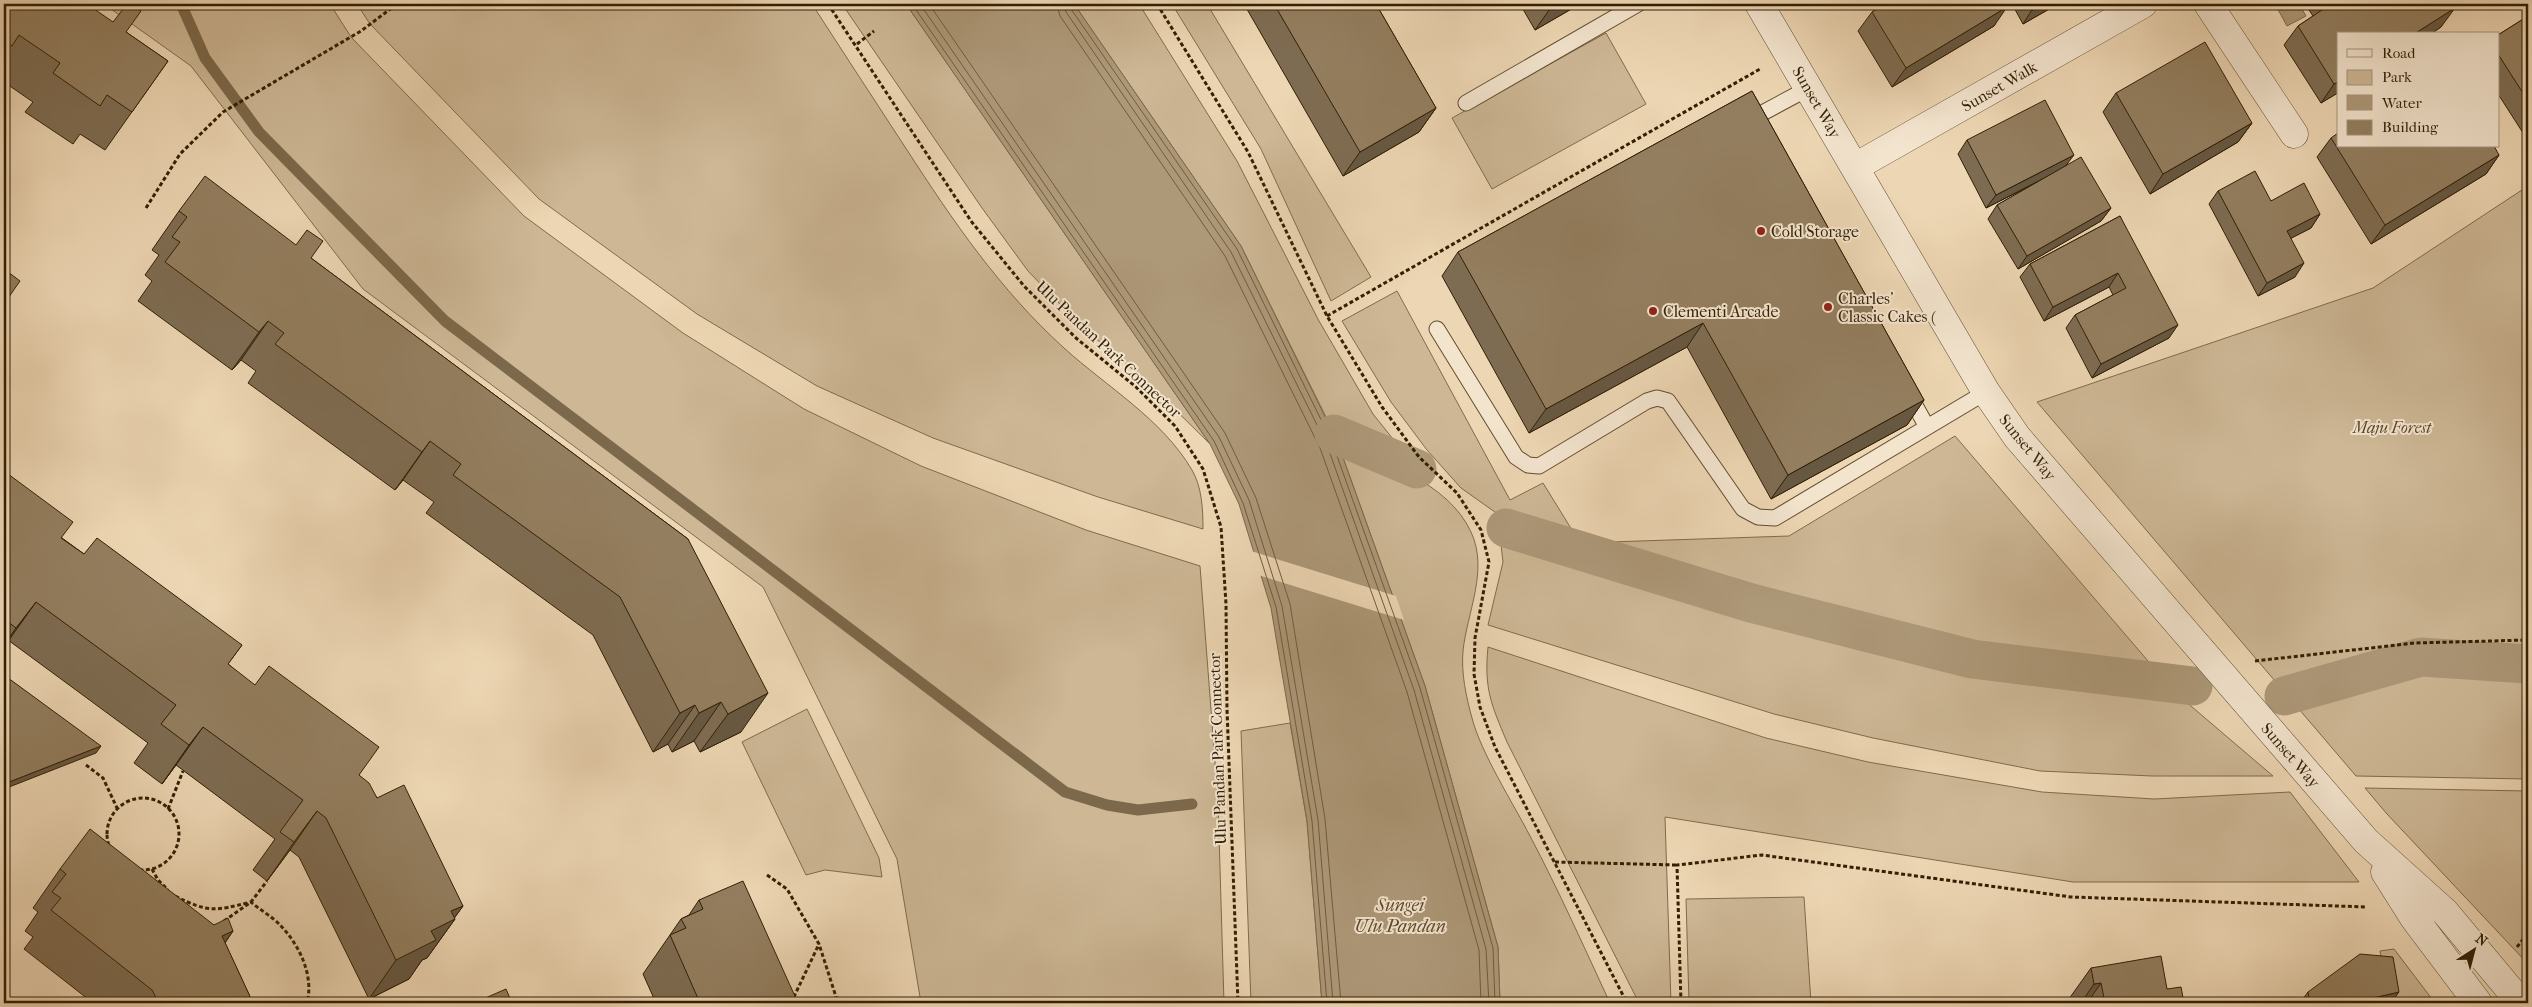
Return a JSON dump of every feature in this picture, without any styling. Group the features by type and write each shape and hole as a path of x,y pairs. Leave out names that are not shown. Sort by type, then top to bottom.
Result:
{"street":[{"name":"Sunset Way","path":"1759,4 1986,392 2018,437 2366,841 2445,912 2521,1003"},
{"name":"Sunset Walk","path":"1855,167 2143,4"},
{"path":"2208,4 2294,134"},
{"name":"Sunset Way","path":"2366,841 2405,904 2478,1003"}],"lane":[{"path":"1466,103 1638,4"},
{"path":"1763,135 1753,118 1809,88"},
{"path":"1438,329 1516,457 1528,465 1539,466 1648,401 1657,398 1668,401 1743,509 1758,517 1775,518 1986,392"},
{"path":"1898,376 1928,427"}],"path":[{"path":"146,208 180,154 224,112 360,30 397,4"},
{"name":"Ulu Pandan Park Connector","path":"828,4 857,44 971,221 1000,257 1024,286 1076,338 1136,387 1175,426 1203,469 1221,526 1226,604 1227,709 1238,1003"},
{"path":"1157,4 1248,152 1327,316 1382,407 1419,457 1457,494 1481,530 1489,562 1475,638 1474,674 1480,707 1495,747 1627,1003"},
{"path":"857,44 874,31"},
{"path":"1327,316 1763,67"},
{"path":"2254,661 2415,643 2528,640"},
{"path":"86,765 103,778 117,808"},
{"path":"168,809 183,771"},
{"path":"134,799 152,799 168,809 178,825 178,844 168,860 152,869 133,869 117,859 108,843 108,824 117,808 134,799"},
{"path":"1555,862 1678,865 1762,855 2071,897 2359,908 2405,904"},
{"path":"1678,865 1681,1003"},
{"path":"152,869 158,880 174,895 201,908 223,909 250,902"},
{"path":"767,876 787,889 819,944 838,1003"},
{"path":"220,923 250,902 267,881"},
{"path":"250,902 281,925 299,949 308,974 307,1003"},
{"path":"791,1003 819,944"}],"green space":[{"path":"104,4 330,4 351,37 524,216 683,333 804,409 921,466 1086,530 1200,566 1218,801 1224,1003 921,1003 897,859 763,587 363,289 191,66"},
{"path":"357,4 812,4 924,177 998,279 1064,348 1150,419 1180,452 1192,470 1198,484 1202,506 1203,529 1098,497 933,438 817,386 697,314 539,199 370,24"},
{"path":"842,4 906,4 1210,444 1143,378 1082,327 1028,271 982,208"},
{"path":"1074,4 1139,4 1237,161 1319,321 1373,414 1409,459 1330,425 1241,246"},
{"path":"1172,4 1207,4 1371,277 1331,301 1261,149"},
{"path":"1606,33 1646,104 1492,189 1452,118"},
{"name":"Maju Forest","path":"2528,186 2528,779 2356,776 2037,402 2373,288"},
{"path":"1397,291 1510,500 1543,483 1580,543 1789,536 1955,436 2160,675 1971,652 1754,598 1509,522 1461,488 1427,450 1391,402 1342,321"},
{"path":"1337,441 1394,466 1431,487 1461,515 1471,532 1476,546 1478,561 1475,591 1465,636 1463,667 1464,684 1476,732 1482,747 1551,877 1610,1003 1500,1003 1498,947 1425,686"},
{"path":"1500,536 1748,611 1973,667 2171,689 2273,776 2152,776 2040,771 1873,738 1774,714 1488,625 1503,562"},
{"path":"1488,647 1766,738 1868,762 2042,792 2154,799 2290,792 2359,882 2073,882 1665,817 1671,1003 1639,1003 1507,742 1490,696 1487,674"},
{"path":"807,709 879,858 882,877 825,870 806,875 742,742"},
{"path":"1290,723 1307,821 1322,1003 1251,1003 1241,731"},
{"path":"2365,788 2528,791 2528,964 2387,814"},
{"path":"1804,897 1811,1003 1689,1003 1686,899"},
{"path":"2394,949 2435,1003 2389,1003 2380,951"}],"water":[{"name":"Sungei Ulu Pandan","path":"906,4 1074,4 1241,246 1337,441 1425,686 1498,947 1500,1003 1322,1003 1307,821 1271,608 1239,504 1210,444"},
{"path":"2275,4 2299,4 2306,16 2287,26"}],"pier":[{"path":"1251,551 1396,596 1404,620 1258,575"}],"building":[{"path":"4,4 87,4 113,22 127,4 131,4 141,11 126,32 168,61 132,112 107,95 100,106 53,73 60,63 19,35 12,46 4,41"},
{"path":"1274,4 1376,4 1436,108 1360,152"},
{"path":"1885,4 2005,4 2007,7 1906,68 1872,12"},
{"path":"2029,4 2044,4 2032,10"},
{"path":"2331,4 2452,4 2455,8 2417,32 2337,32 2337,82 2334,84 2298,26"},
{"path":"2528,16 2528,101 2500,57 2500,34"},
{"path":"2205,42 2252,123 2163,174 2116,93"},
{"name":"Clementi Arcade","path":"1752,91 1924,400 1788,475 1703,323 1546,409 1458,252"},
{"path":"2045,100 2074,155 1996,195 1967,140"},
{"path":"2337,134 2337,148 2331,138"},
{"path":"2337,148 2495,148 2499,155 2385,225"},
{"path":"2081,157 2111,208 2027,256 1997,205"},
{"path":"2255,171 2271,201 2304,183 2320,214 2287,231 2304,263 2267,283 2218,191"},
{"path":"205,176 296,245 307,230 323,241 311,258 688,539 768,693 728,714 721,702 699,713 695,705 680,713 620,597 453,475 461,464 430,441 422,452 275,344 284,333 268,321 259,332 165,262 180,242 172,237 187,217 179,211"},
{"path":"2120,216 2178,325 2101,364 2075,315 2126,288 2118,273 2053,307 2030,264"},
{"path":"4,269 20,281 4,304"},
{"path":"4,471 73,522 61,538 84,554 97,538 242,645 228,664 255,685 269,666 379,747 359,775 369,783 377,798 404,785 463,906 451,911 455,919 431,931 436,940 396,960 326,818 317,811 294,842 280,832 303,800 203,727 189,745 161,724 176,705 36,602 16,628 4,619 4,592 10,583 4,578"},
{"path":"4,675 101,746 4,784"},
{"path":"90,829 214,925 228,918 233,931 222,936 253,1003 159,1003 152,990 51,910 61,898 52,892 66,874 60,869"},
{"path":"743,881 798,1003 700,1003 670,935 686,928 681,919 703,909 699,900"},
{"path":"2360,954 2393,957 2399,992 2369,999 2371,1003 2310,1003 2308,992"},
{"path":"2161,956 2167,989 2181,987 2184,1003 2105,1003 2101,983 2094,984 2091,968"},
{"path":"506,989 512,1003 474,1003"},
{"path":"812,999 814,1003 802,1003"}],"waterway":[{"path":"181,4 205,58 259,132 445,321 1065,792 1107,805 1138,810 1192,804"},
{"path":"1334,434 1417,469"},
{"path":"1506,528 1751,603 1972,659 2193,686"},
{"path":"2284,696 2421,657 2528,664"}],"place":[{"name":"Cold Storage","path":"1761,231"},
{"name":"Charles' Classic Cakes (","path":"1828,307"},
{"name":"Clementi Arcade","path":"1653,311"}]}
